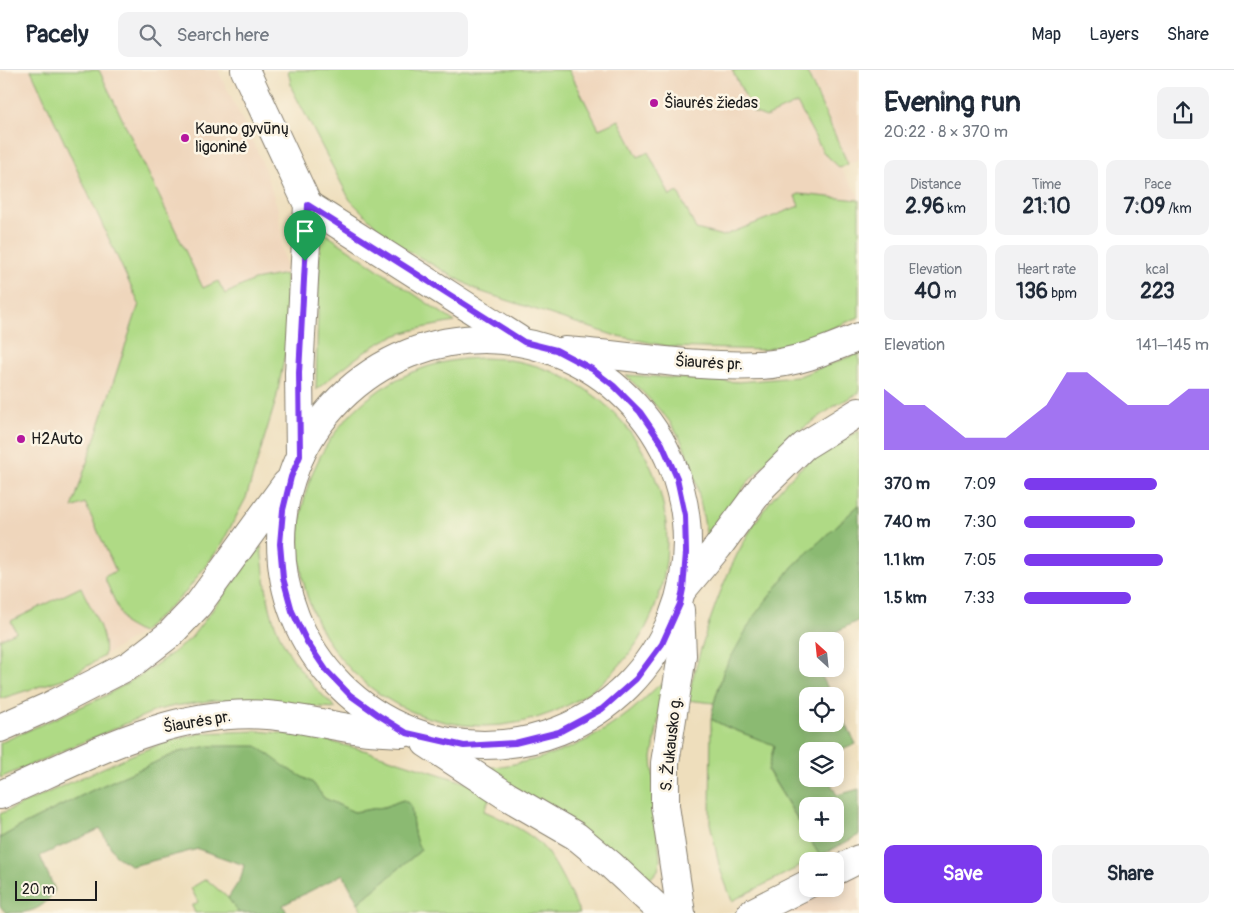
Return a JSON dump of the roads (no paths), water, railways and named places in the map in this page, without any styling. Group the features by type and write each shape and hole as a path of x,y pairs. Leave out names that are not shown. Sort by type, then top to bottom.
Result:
{"main road":[{"path":"245,70 308,205 295,466 283,510 280,544 283,578 292,611 307,642 326,670 350,695 378,715 507,796 576,836 663,913"},
{"path":"308,205 524,342"},
{"name":"Šiaurės pr.","path":"556,350 604,353 705,364 761,365 798,359 827,351 859,337"},
{"path":"0,728 50,706 130,664 170,634 198,605 295,466 319,423 345,394 375,370 410,353 447,342 485,338 524,342 556,350 592,369 614,386 640,412 662,444 677,478 685,515 686,553 681,596 662,644 636,679 602,709 559,732 515,743 464,746 410,734"},
{"path":"681,596 763,486 804,446 859,412"},
{"name":"S. Žukausko g.","path":"681,596 682,655 666,763 665,806 681,913"},
{"name":"Šiaurės pr.","path":"0,795 138,734 187,721 227,715 267,715 362,730 410,734"},
{"path":"844,866 859,858"},
{"path":"751,913 799,889"}],"place":[{"name":"Šiaurės žiedas","path":"654,103"},
{"name":"Kauno gyvūnų ligoninė","path":"185,138"},
{"name":"H2Auto","path":"21,439"}]}
